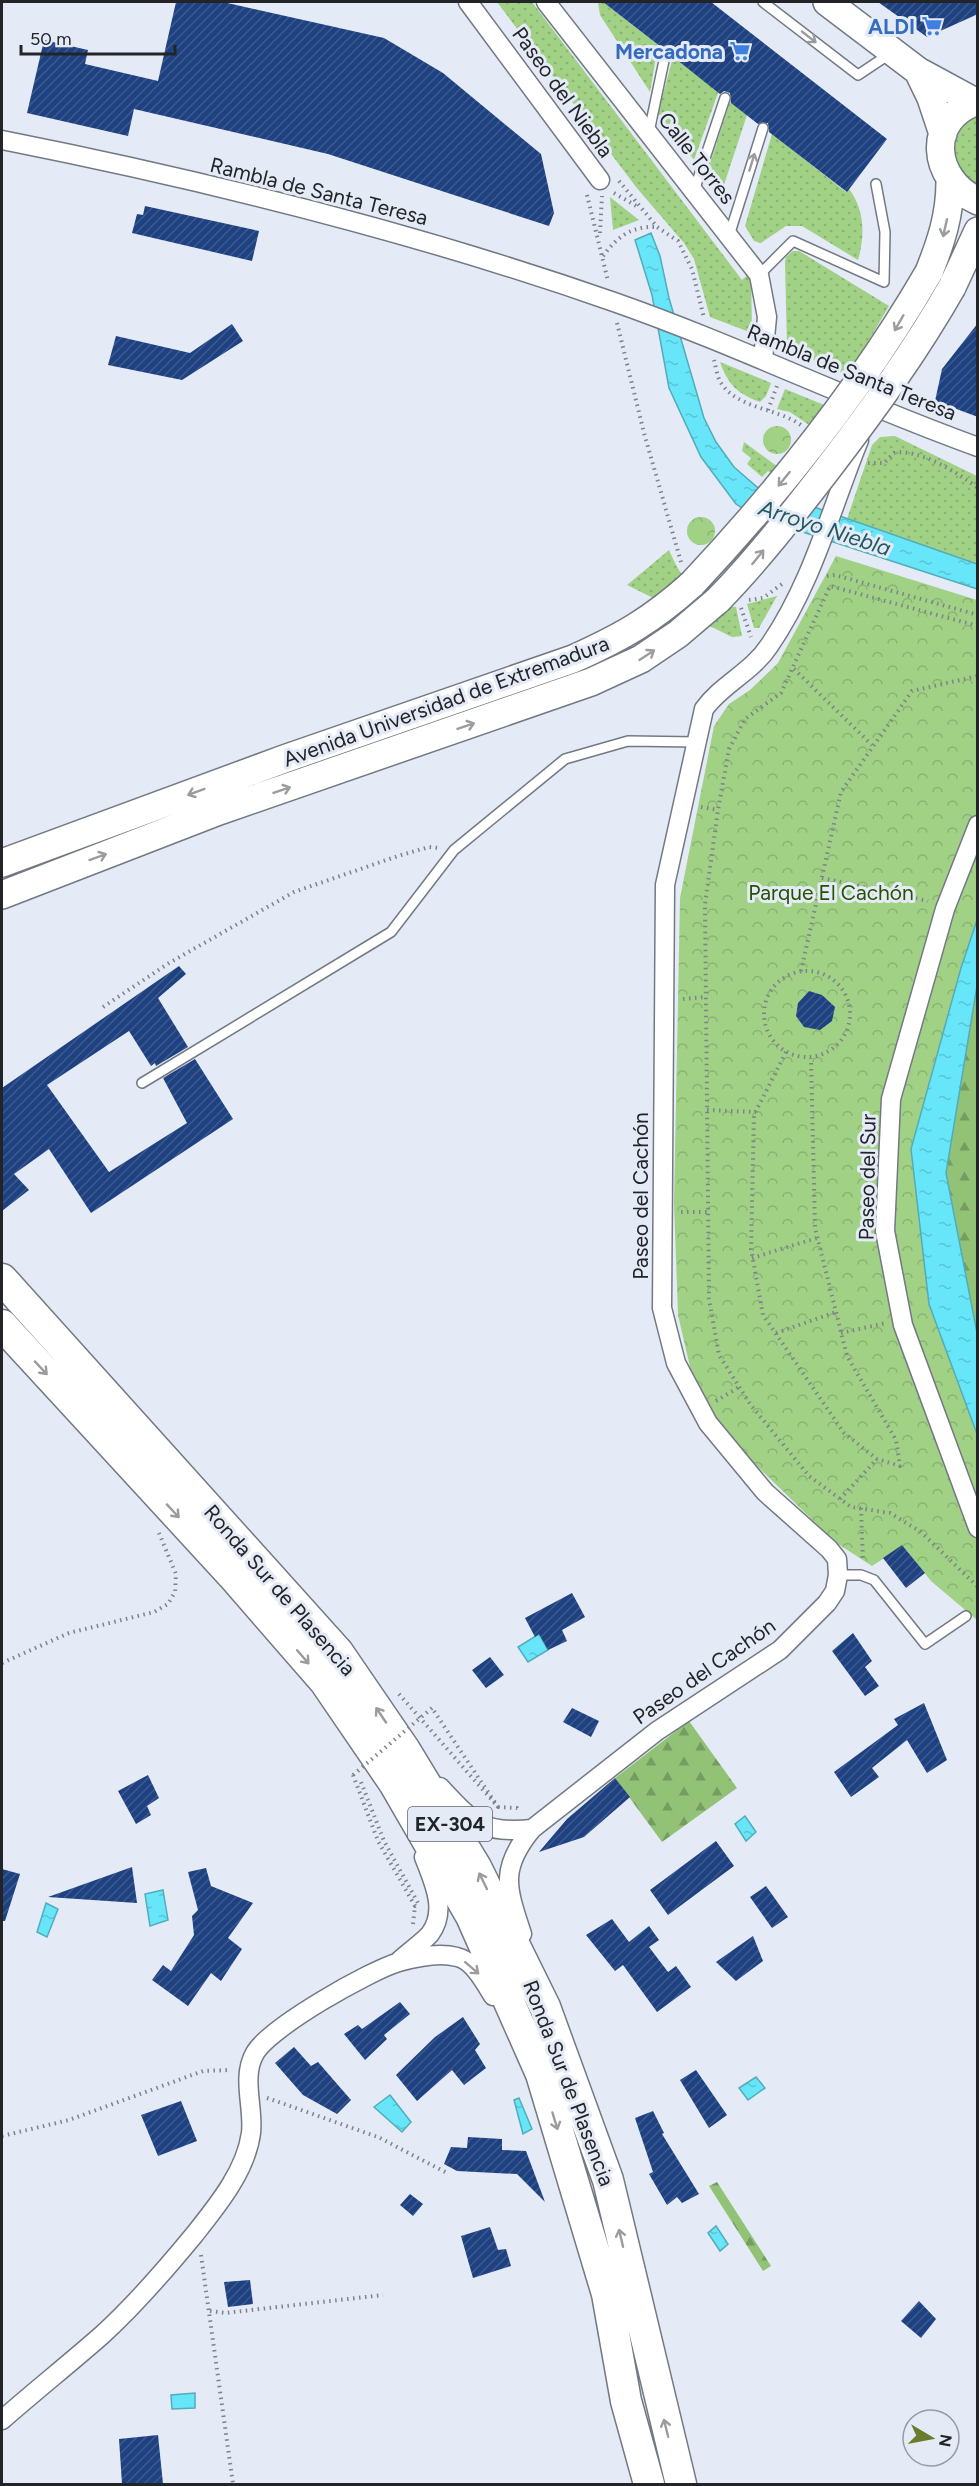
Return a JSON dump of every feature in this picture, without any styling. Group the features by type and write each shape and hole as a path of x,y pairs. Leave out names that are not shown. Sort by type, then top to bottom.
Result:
{"main road":[{"path":"827,2 918,71 976,102"},
{"path":"918,71 931,98 943,134"},
{"path":"976,102 961,109 950,120 943,134 940,151 943,167 950,182 962,193 978,201"},
{"name":"Avenida Universidad de Extremadura","path":"2,863 284,759 573,659 618,639 660,613 688,578 755,514 835,415 893,334 928,272 943,238 950,207 950,182"},
{"name":"Avenida Universidad de Extremadura","path":"2,895 219,811 591,682 641,659 729,601 761,553 880,401 923,339 952,287 978,231"},
{"name":"Ronda Sur de Plasencia","path":"2,1279 338,1652 405,1750 476,1867 545,2007 608,2180 681,2484"},
{"name":"Ronda Sur de Plasencia","path":"2,1325 164,1501 325,1682 394,1783 471,1916 541,2074 607,2294 626,2401 649,2484"}],"street":[{"name":"Paseo del Niebla","path":"468,2 600,182"},
{"name":"Calle Torres","path":"546,2 759,275 767,317 763,359"},
{"name":"Rambla de Santa Teresa","path":"2,140 81,156 393,230 616,303 763,359 872,407 978,447"},
{"name":"Paseo del Cachón","path":"545,2007 511,1900 508,1873 516,1849 532,1829 657,1731 780,1650 827,1603 835,1591 838,1575 837,1559 829,1548 765,1492 708,1423 676,1363 662,1308 665,885 704,710 715,694 751,667 769,647 837,496 872,407"},
{"name":"Paseo del Sur","path":"978,825 946,905 891,1099 885,1232 902,1320 978,1528"},
{"path":"405,1750 465,1815 483,1826 507,1832 532,1829"},
{"path":"394,1783 436,1888 439,1912 430,1933 398,1962"},
{"path":"2,2420 104,2333 194,2235 242,2166 250,2135 249,2069 255,2053 266,2039 345,1988 398,1962 436,1954 460,1957 481,1976 541,2074"}],"lane":[{"path":"763,2 858,75 892,52"},
{"path":"649,132 666,51"},
{"path":"694,190 725,98"},
{"path":"729,236 763,128"},
{"path":"759,275 793,241 884,282 885,232 876,184"},
{"path":"142,1083 391,932 454,850 565,759 628,741 696,742"},
{"path":"838,1575 864,1576 874,1580 925,1644 966,1616"}],"path":[{"path":"600,182 615,194 643,210"},
{"path":"600,182 643,210 657,227 678,241 686,253 721,383 738,398 790,417 803,426"},
{"path":"599,240 603,200 600,182"},
{"path":"600,182 599,240 616,303 644,433 688,578"},
{"path":"603,257 620,236 634,229 657,227"},
{"path":"768,410 784,369"},
{"path":"851,459 875,464 884,463 894,453 911,453 956,472 978,488"},
{"path":"751,637 729,601 763,598 804,570 820,577 836,575 978,615"},
{"path":"978,626 830,586 794,669 781,693 745,719 729,749 705,904 709,1299 718,1355 739,1387 809,1476 851,1507 891,1513 921,1532 978,1587"},
{"path":"794,669 872,745"},
{"path":"801,971 841,792 912,691 978,676"},
{"path":"103,1007 169,963 294,892 429,847 454,850"},
{"path":"822,878 946,905"},
{"path":"801,971 818,973 834,981 844,993 849,1010 848,1027 843,1037 833,1049 811,1058 786,1052 771,1039 765,1027 763,1014 766,1001 773,988 785,977 801,971"},
{"path":"786,1052 756,1112 752,1258 764,1315 844,1433 877,1459 900,1466 896,1440 847,1356 817,1238 812,1192 811,1058"},
{"path":"707,1110 756,1112"},
{"path":"662,1213 707,1212"},
{"path":"752,1258 817,1238"},
{"path":"776,1334 836,1312"},
{"path":"841,1333 902,1320"},
{"path":"701,1410 739,1387"},
{"path":"840,1499 877,1459"},
{"path":"2,1663 69,1633 154,1612 168,1604 175,1592 176,1574 154,1522 154,1512 164,1501"},
{"path":"861,1508 864,1576"},
{"path":"361,1782 384,1841 418,1903 415,1906 378,1841 353,1775 432,1708 498,1807 392,1685"},
{"path":"360,1762 366,1771"},
{"path":"2,2136 69,2120 203,2071 249,2069"},
{"path":"249,2091 378,2137 447,2173"},
{"path":"194,2235 203,2260 233,2484"},
{"path":"210,2311 225,2313 383,2295"}],"green space":[{"path":"497,2 532,2 742,280 751,272 752,333 710,317 694,259 684,243 636,187"},
{"path":"598,2 603,2 658,45 650,92 600,15"},
{"path":"673,57 699,77 728,80 718,93 694,160 658,113"},
{"path":"730,102 747,115 720,197 706,176"},
{"path":"977,111 977,192 957,176 952,136"},
{"path":"772,134 846,192 849,189 861,214 862,242 858,260 802,226 786,226 761,243 754,241 745,226"},
{"path":"610,197 639,220 613,230"},
{"path":"793,251 799,251 889,306 848,376 787,348 785,261"},
{"path":"720,362 771,383 766,396 760,402 740,392 730,383"},
{"path":"785,389 834,409 809,425 790,412 777,409"},
{"path":"777,426 787,430 791,440 787,450 777,454 767,450 763,440 767,430"},
{"path":"895,436 977,476 977,564 847,519 872,445 880,437"},
{"path":"744,442 785,472 777,476 768,471 762,477 747,464 751,458 742,451"},
{"path":"701,517 711,521 715,531 711,541 701,545 691,541 687,531 691,521"},
{"path":"669,550 680,572 702,596 723,605 736,607 742,636 732,637 627,585"},
{"name":"Parque El Cachón","path":"836,556 977,600 977,920 961,968 911,1149 977,1430 977,1620 931,1581 903,1546 872,1566 835,1542 752,1461 712,1412 690,1367 678,1315 674,1203 680,898 714,726 729,704 750,690 778,663"},
{"path":"777,596 759,628 754,628 747,604"},
{"path":"977,986 977,1333 946,1173"},
{"path":"689,1721 737,1788 662,1842 615,1778"},
{"path":"717,2182 771,2266 763,2271 709,2186"}],"water":[{"name":"Arroyo Niebla","path":"651,233 660,256 669,298 704,418 716,442 734,467 757,487 977,564 977,589 754,516 736,504 701,457 669,388 652,295 635,240"},
{"path":"977,920 977,986 946,1173 977,1333 977,1434 929,1304 911,1149 961,968"},
{"path":"539,1634 548,1650 528,1662 518,1647"},
{"path":"745,1816 756,1832 746,1841 735,1824"},
{"path":"163,1890 168,1920 150,1926 145,1894"},
{"path":"46,1903 58,1909 47,1937 37,1932"},
{"path":"756,2077 765,2088 748,2100 739,2088"},
{"path":"390,2095 411,2122 402,2132 374,2107"},
{"path":"519,2098 532,2129 523,2134 514,2100"},
{"path":"716,2226 728,2244 720,2251 708,2233"},
{"path":"195,2393 195,2408 172,2409 171,2395"}],"building":[{"path":"176,2 223,2 384,38 443,73 541,154 554,213 549,226 328,154 134,109 128,136 27,113 44,40 88,50 85,64 158,81"},
{"path":"603,2 711,2 887,139 847,192 769,132 768,123 758,124 731,103 730,93 724,91 720,94 672,56 670,46 661,47"},
{"name":"ALDI","path":"878,2 978,2 978,14 927,37"},
{"path":"145,206 259,231 252,261 132,233 137,214 143,215"},
{"path":"978,323 978,417 935,401 942,369"},
{"path":"232,324 243,341 182,380 108,365 116,336 190,353"},
{"path":"179,966 186,974 158,998 188,1047 156,1066 155,1063 151,1066 129,1031 47,1085 109,1172 187,1123 163,1078 195,1059 233,1119 91,1213 49,1149 14,1174 29,1190 2,1211 2,1088"},
{"path":"809,991 822,995 835,1007 832,1021 820,1030 804,1027 796,1016 798,1003"},
{"path":"902,1545 925,1573 906,1588 883,1558"},
{"path":"572,1593 585,1617 562,1630 567,1641 548,1650 539,1634 535,1637 525,1618"},
{"path":"853,1633 872,1661 865,1667 879,1686 865,1696 832,1651"},
{"path":"490,1657 504,1675 486,1688 472,1670"},
{"path":"924,1703 947,1760 927,1773 907,1740 872,1768 879,1777 851,1797 834,1772 898,1725 894,1719"},
{"path":"572,1708 599,1721 591,1737 563,1722"},
{"path":"148,1775 159,1798 147,1806 151,1815 136,1824 118,1791"},
{"path":"615,1778 630,1797 584,1837 539,1852 567,1819"},
{"path":"716,1841 734,1866 668,1915 650,1890"},
{"path":"132,1867 137,1903 48,1897"},
{"path":"206,1868 211,1886 253,1903 228,1938 242,1949 221,1981 211,1973 188,2006 152,1980 163,1965 171,1971 194,1935 192,1916 198,1910 188,1872"},
{"path":"2,1869 20,1874 5,1921 2,1921"},
{"path":"766,1886 788,1917 772,1928 750,1897"},
{"path":"612,1919 629,1942 649,1926 659,1940 649,1947 668,1972 676,1966 691,1987 657,2012 623,1965 615,1971 586,1935"},
{"path":"753,1936 763,1961 736,1981 716,1962"},
{"path":"400,2002 410,2014 384,2035 387,2039 365,2060 344,2034 358,2025 362,2029"},
{"path":"463,2017 480,2044 475,2050 486,2068 464,2085 452,2070 417,2101 396,2075 435,2037"},
{"path":"294,2047 311,2066 318,2062 351,2100 337,2114 303,2095 275,2063"},
{"path":"696,2070 727,2115 709,2128 680,2080"},
{"path":"181,2101 197,2141 158,2156 141,2115"},
{"path":"653,2111 664,2133 662,2134 699,2194 682,2203 677,2197 667,2205 649,2174 653,2172 635,2118"},
{"path":"468,2137 502,2139 502,2150 526,2151 545,2202 517,2174 457,2171 444,2164 451,2147 467,2148"},
{"path":"410,2194 423,2204 413,2216 400,2205"},
{"path":"490,2227 498,2250 506,2249 511,2266 473,2278 461,2236"},
{"path":"250,2280 253,2304 228,2307 224,2282"},
{"path":"919,2301 936,2319 921,2338 901,2321"},
{"path":"158,2435 163,2484 122,2484 119,2439"}],"place":[{"name":"ALDI","path":"932,26"},
{"name":"Mercadona","path":"740,51"}]}
